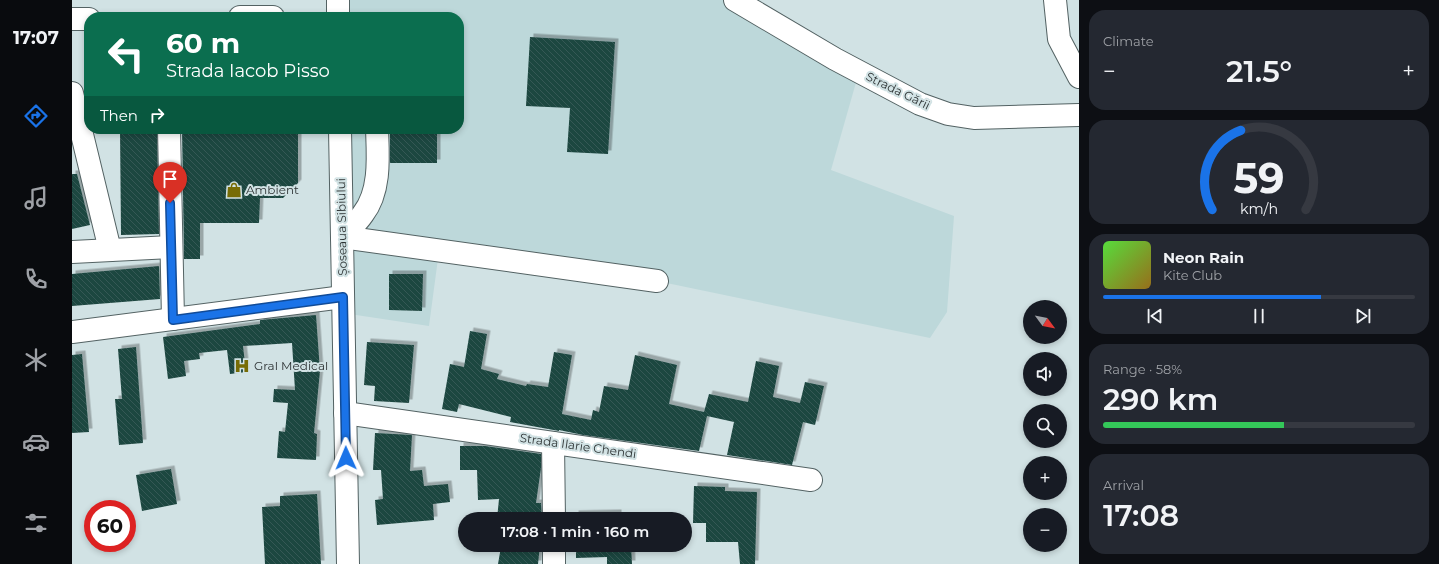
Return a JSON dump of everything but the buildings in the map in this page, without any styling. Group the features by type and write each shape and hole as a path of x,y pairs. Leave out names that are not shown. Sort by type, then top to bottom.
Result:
{"street":[{"path":"338,0 338,12"},
{"name":"Strada Gării","path":"735,0 853,69 920,104 948,114 974,118 1079,115"},
{"path":"1055,0 1059,39 1079,77"},
{"path":"72,19 84,19"},
{"path":"72,93 110,250"},
{"path":"169,134 173,320"},
{"name":"Șoseaua Sibiului","path":"340,134 348,564"},
{"path":"342,237 364,214 373,195 378,172 378,134"},
{"path":"342,237 657,281"},
{"path":"72,252 171,247"},
{"path":"72,332 343,297"},
{"name":"Strada Ilarie Chendi","path":"345,413 811,480"},
{"path":"553,443 554,512"},
{"path":"554,552 554,564"}],"shaded area":[{"path":"338,0 735,0 859,72 831,170 954,216 947,312 930,338 657,281 439,251 429,326 343,313 340,134 464,134 464,12 338,12"}],"place":[{"name":"Ambient","path":"234,190"},
{"name":"Gral Medical","path":"242,366"}],"route":[{"path":"170,203 173,320 343,297 346,458"}]}
